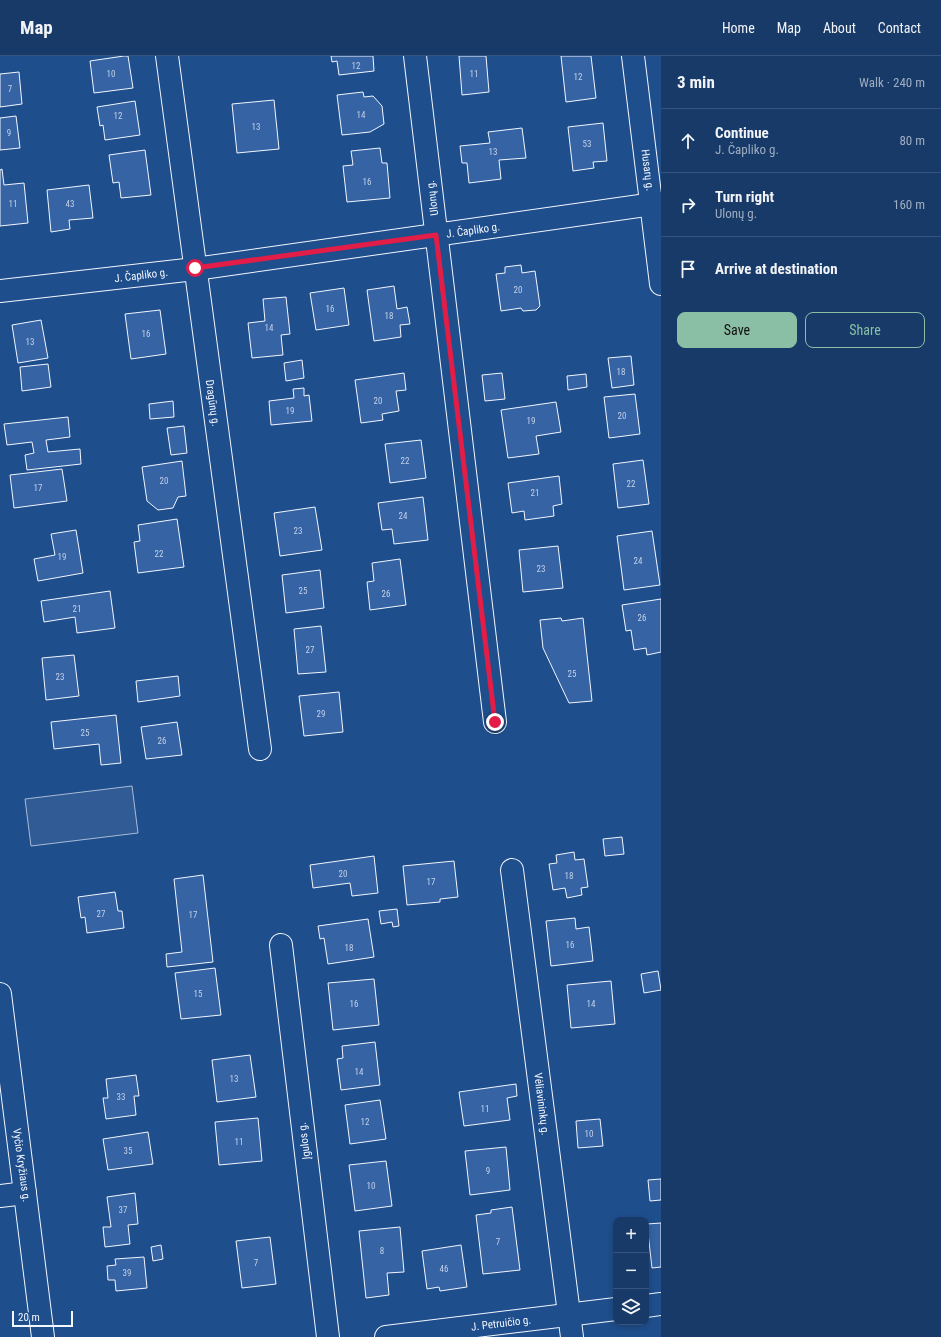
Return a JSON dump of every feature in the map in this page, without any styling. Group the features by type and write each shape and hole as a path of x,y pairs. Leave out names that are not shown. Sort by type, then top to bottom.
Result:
{"street":[{"name":"Dragūnų g.","path":"167,56 260,749"},
{"name":"Ulonų g.","path":"415,56 495,722"},
{"name":"Husarų g.","path":"633,56 656,203 661,284"},
{"name":"J. Čapliko g.","path":"0,291 195,268 656,203"},
{"name":"Vėliavininkų g.","path":"512,870 572,1337"},
{"name":"Įgulos g.","path":"281,945 328,1337"},
{"name":"Vyčio Kryžiaus g.","path":"0,994 43,1337"},
{"path":"0,1196 25,1193"},
{"path":"649,1306 661,1304"},
{"name":"J. Petruičio g.","path":"386,1337 613,1309"}],"shaded area":[{"path":"132,786 138,833 31,846 25,799"}],"building":[{"path":"128,56 133,88 94,93 90,61"},
{"path":"331,56 373,56 374,71 339,75 337,61 332,62"},
{"path":"459,56 486,56 489,92 462,95"},
{"path":"561,56 591,56 596,98 566,102"},
{"path":"19,72 22,104 0,107 0,74"},
{"path":"363,92 364,97 373,96 382,106 384,124 370,132 342,135 337,95"},
{"path":"274,100 279,149 237,153 232,104"},
{"path":"135,101 140,135 105,140 103,125 100,126 97,107"},
{"path":"16,116 20,148 0,150 0,118"},
{"path":"603,123 607,161 593,162 594,168 573,171 568,127"},
{"path":"522,128 526,158 499,160 501,179 469,183 467,163 462,163 460,146 490,143 488,132"},
{"path":"380,148 382,163 387,163 390,198 347,202 343,166 353,165 351,151"},
{"path":"145,150 151,195 121,198 119,182 113,183 109,155"},
{"path":"2,169 4,185 24,183 28,223 0,226 0,170"},
{"path":"89,185 93,218 69,220 70,229 51,232 47,190"},
{"path":"521,265 522,273 535,271 540,306 536,310 523,311 521,308 501,311 496,274 505,273 505,267"},
{"path":"394,286 397,309 407,307 410,324 400,325 401,337 374,341 367,290"},
{"path":"344,288 349,325 316,330 310,293"},
{"path":"286,297 290,334 281,335 283,355 252,358 248,323 265,321 263,299"},
{"path":"160,310 166,354 131,359 125,314"},
{"path":"41,320 48,358 18,363 12,325"},
{"path":"631,356 634,385 612,388 608,358"},
{"path":"302,360 304,378 286,381 284,363"},
{"path":"48,364 51,387 22,391 20,367"},
{"path":"404,373 406,390 396,391 399,411 382,414 383,420 361,423 355,380"},
{"path":"502,373 505,399 485,401 482,375"},
{"path":"586,374 587,387 568,390 567,376"},
{"path":"304,388 304,396 309,395 312,421 271,425 269,401 294,398 293,389"},
{"path":"635,394 640,434 609,438 604,397"},
{"path":"173,401 174,417 150,419 149,404"},
{"path":"556,402 561,432 536,436 539,454 508,458 501,410"},
{"path":"68,417 70,437 46,440 48,452 80,449 81,464 27,470 25,455 34,453 32,442 7,445 4,424"},
{"path":"184,426 187,453 171,455 167,428"},
{"path":"421,440 426,478 390,483 385,444"},
{"path":"643,460 649,504 618,508 613,464"},
{"path":"182,461 186,496 178,497 173,508 158,510 147,501 142,467"},
{"path":"62,469 67,501 14,508 10,475"},
{"path":"559,476 562,504 553,506 554,516 525,520 524,511 512,513 508,483"},
{"path":"423,497 428,540 394,544 392,529 382,530 378,503"},
{"path":"315,507 322,550 280,556 274,513"},
{"path":"177,519 184,567 138,573 134,542 140,541 138,525"},
{"path":"76,530 83,573 38,581 34,559 55,555 51,534"},
{"path":"652,531 660,585 624,590 617,536"},
{"path":"558,546 563,588 523,592 519,550"},
{"path":"400,559 406,605 370,610 367,582 374,581 372,563"},
{"path":"320,570 324,608 286,613 282,575"},
{"path":"110,591 115,628 77,633 75,617 44,622 41,601"},
{"path":"661,599 661,652 647,655 646,648 634,650 631,630 626,631 622,605"},
{"path":"561,618 562,621 583,618 592,701 569,703 543,648 540,620"},
{"path":"321,626 326,672 298,674 294,629"},
{"path":"74,655 79,696 46,700 42,658"},
{"path":"178,676 180,696 138,702 136,681"},
{"path":"339,692 343,732 304,736 299,696"},
{"path":"116,715 121,763 101,765 99,744 54,749 51,722"},
{"path":"177,722 182,755 146,759 141,727"},
{"path":"622,837 624,854 605,856 603,839"},
{"path":"574,852 575,860 584,859 588,887 581,888 582,895 567,898 565,888 553,890 549,864 557,863 556,855"},
{"path":"374,856 378,893 352,896 350,883 313,888 310,865"},
{"path":"454,861 458,897 440,899 440,902 407,905 403,866"},
{"path":"203,875 213,962 167,967 166,954 182,952 174,879"},
{"path":"115,892 118,911 122,911 124,928 87,933 85,917 81,918 78,897"},
{"path":"397,909 399,926 393,927 392,922 381,924 379,911"},
{"path":"575,918 576,929 589,927 593,961 551,966 546,921"},
{"path":"368,919 374,957 328,964 324,938 320,939 318,926"},
{"path":"215,968 221,1015 181,1019 175,973"},
{"path":"658,971 661,990 644,993 641,974"},
{"path":"374,979 379,1025 333,1030 328,983"},
{"path":"611,981 615,1024 571,1028 567,985"},
{"path":"375,1042 380,1085 341,1090 337,1059 343,1058 342,1046"},
{"path":"250,1055 256,1097 217,1102 212,1060"},
{"path":"136,1075 139,1096 134,1096 136,1115 106,1119 103,1098 108,1098 106,1079"},
{"path":"516,1084 517,1096 507,1098 510,1120 464,1126 459,1092"},
{"path":"380,1100 386,1139 350,1144 345,1105"},
{"path":"258,1118 262,1161 219,1165 215,1122"},
{"path":"600,1119 603,1146 578,1148 576,1121"},
{"path":"148,1132 153,1164 108,1170 103,1139"},
{"path":"506,1147 510,1190 470,1195 465,1151"},
{"path":"386,1161 392,1206 355,1211 349,1165"},
{"path":"661,1179 661,1200 650,1201 648,1180"},
{"path":"135,1193 138,1224 128,1225 130,1244 105,1247 103,1227 111,1227 107,1197"},
{"path":"512,1207 520,1270 483,1274 476,1215 491,1213 491,1210"},
{"path":"661,1223 661,1267 652,1268 649,1242 649,1224"},
{"path":"400,1227 404,1272 387,1273 389,1295 366,1298 359,1231"},
{"path":"270,1237 276,1284 242,1288 236,1241"},
{"path":"161,1245 163,1259 153,1261 151,1247"},
{"path":"461,1245 467,1287 440,1291 439,1287 427,1289 422,1251"},
{"path":"144,1257 147,1288 116,1291 115,1280 108,1280 107,1266 116,1265 115,1259"}],"route":[{"path":"195,268 436,235 495,722"}]}
